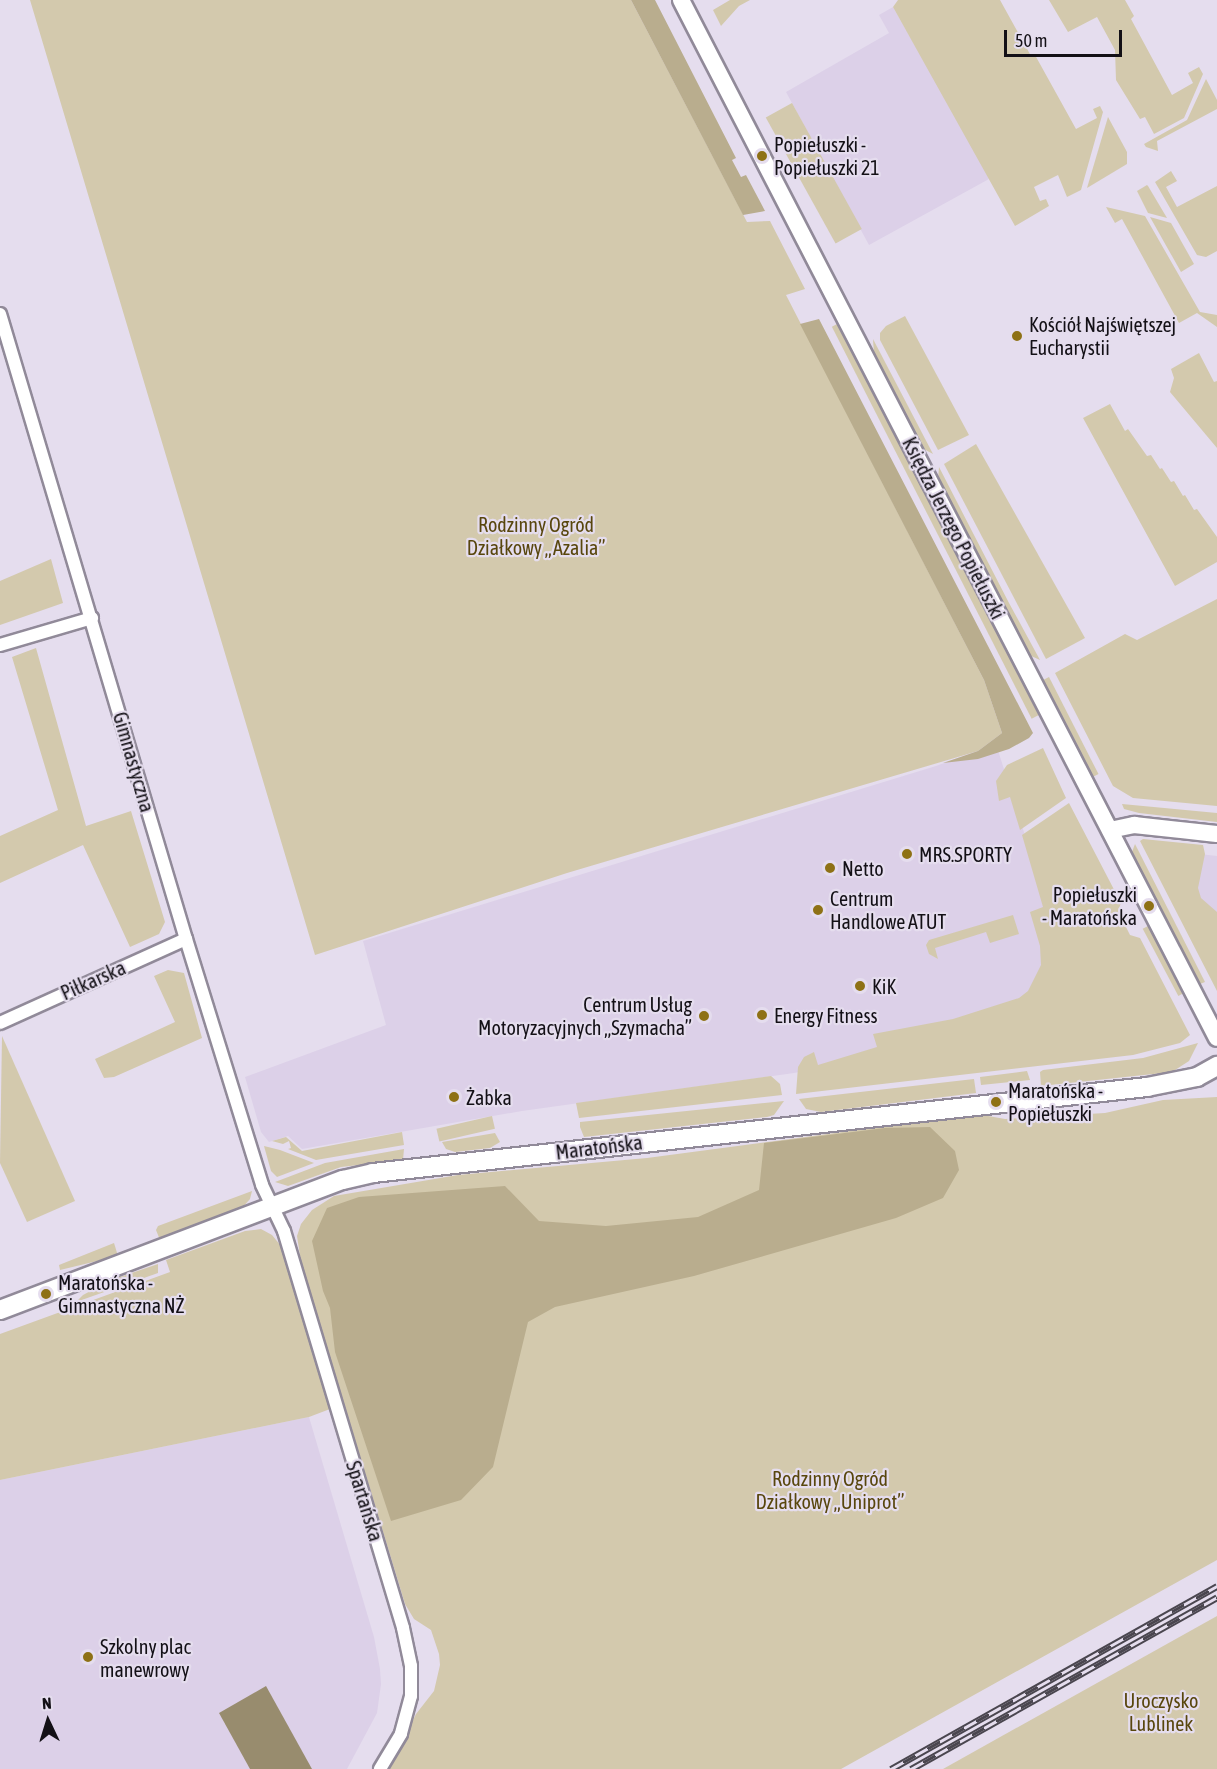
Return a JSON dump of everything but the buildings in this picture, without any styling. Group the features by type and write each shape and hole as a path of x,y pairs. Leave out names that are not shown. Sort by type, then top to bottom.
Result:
{"main road":[{"name":"Maratońska","path":"0,1310 343,1180 381,1172 1147,1087 1197,1077 1217,1066"}],"street":[{"name":"Księdza Jerzego Popiełuszki","path":"681,0 1217,1038"},
{"name":"Księdza Jerzego Popiełuszki","path":"687,0 690,17"},
{"name":"Gimnastyczna","path":"0,314 186,939 262,1185 272,1208"},
{"path":"0,645 92,618"},
{"path":"1110,830 1134,825 1217,834"},
{"name":"Piłkarska","path":"0,1023 186,939"},
{"name":"Spartańska","path":"272,1208 284,1231 407,1647 412,1683 409,1709 401,1734 380,1769"}],"shaded area":[{"path":"631,0 655,0 736,158 732,160 741,177 746,175 765,211 743,215"},
{"path":"893,7 989,179 869,245 786,92 889,33 879,15"},
{"path":"819,319 1033,733 1029,738 1009,749 978,759 943,763 978,751 1002,733 984,680 800,324"},
{"path":"996,744 1048,908 1046,970 1026,998 869,1058 794,1073 522,1111 302,1149 288,1136 269,1142 261,1132 245,1077 386,1025 363,941 936,766"},
{"path":"1199,854 1217,856 1217,920 1193,891"},
{"path":"930,1127 955,1151 959,1170 943,1198 896,1218 694,1276 555,1307 528,1322 493,1467 461,1500 391,1521 335,1352 330,1308 323,1291 312,1241 327,1208 359,1197 505,1186 539,1221 606,1226 698,1217 759,1190 764,1143 885,1128"},
{"path":"309,1417 374,1637 380,1669 381,1684 377,1713 347,1769 0,1769 0,1480"},
{"path":"266,1686 312,1769 250,1769 219,1713"}],"green space":[{"name":"Rodzinny Ogród Działkowy „Azalia”","path":"30,0 631,0 747,222 770,221 805,289 786,295 984,680 1002,733 978,751 567,873 315,955"},
{"path":"730,0 750,0 739,6 721,26 713,10"},
{"path":"898,0 1000,0 1031,56 1035,55 1076,129 1097,118 1093,109 1100,106 1103,112 1081,190 1067,197 1058,175 1034,187 1040,201 1046,199 1049,206 1015,226 893,7"},
{"path":"1049,0 1125,0 1134,16 1131,19 1172,95 1193,83 1188,73 1199,67 1203,74 1184,118 1154,134 1145,117 1140,119 1116,80 1115,50 1097,17 1068,32"},
{"path":"1206,79 1217,100 1217,109 1157,141 1158,151 1146,147 1144,144 1187,120"},
{"path":"792,103 862,229 836,243 766,118"},
{"path":"1108,117 1127,152 1127,164 1087,188"},
{"path":"1171,171 1177,181 1166,187 1177,207 1217,186 1217,251 1206,257 1197,255 1155,182"},
{"path":"1147,185 1167,218 1148,213 1137,191"},
{"path":"1106,207 1145,216 1200,312 1217,315 1217,327 1197,313 1179,323 1122,219 1115,223"},
{"path":"1150,217 1171,223 1194,264 1181,272"},
{"path":"905,316 969,435 938,450 880,340 880,333 886,326"},
{"path":"839,323 1039,715 1032,719 832,327"},
{"path":"873,339 933,454 922,448 874,354"},
{"path":"1199,353 1214,382 1217,381 1217,448 1170,392 1174,378 1171,369"},
{"path":"1110,404 1125,431 1128,429 1147,456 1151,455 1171,482 1174,481 1183,496 1185,495 1194,510 1197,509 1217,537 1217,562 1175,586 1083,418"},
{"path":"976,444 1085,638 1046,659 944,464"},
{"path":"939,467 1040,660 1029,655 938,479"},
{"path":"51,559 63,603 0,625 0,581"},
{"path":"1217,599 1217,806 1133,798 1113,786 1055,673 1125,634 1137,640"},
{"path":"36,648 86,826 131,811 165,922 159,934 130,947 83,845 0,883 0,836 58,810 12,657"},
{"path":"1049,677 1098,774 1087,780 1037,683"},
{"path":"1043,748 1066,798 1020,830 1010,797 999,801 996,781 1007,765"},
{"path":"1069,803 1121,903 1118,911 1130,935 1140,938 1190,1035 1180,1043 1133,1055 796,1094 798,1067 804,1057 814,1052 818,1065 877,1047 873,1034 953,1019 1019,998 1028,991 1041,965 1040,946 1030,912 1043,907 1022,835"},
{"path":"1122,804 1217,813 1217,822 1139,813 1124,809"},
{"path":"1143,839 1203,845 1205,854 1198,888 1201,898 1217,912 1217,991 1140,841"},
{"path":"1135,844 1205,982 1200,984 1132,852"},
{"path":"1013,915 1019,934 990,943 986,932 935,948 938,959 929,954 926,945 929,940"},
{"path":"1148,926 1184,993 1178,996 1143,929"},
{"path":"168,970 184,973 202,1038 114,1077 104,1078 95,1059 175,1022 154,976"},
{"path":"2,1036 75,1201 27,1222 0,1163"},
{"path":"1198,1043 1189,1061 1172,1072 1041,1086 1040,1072 1043,1070 1143,1058"},
{"path":"1027,1071 1030,1080 981,1085 980,1077"},
{"path":"771,1076 780,1084 782,1095 579,1118 576,1103"},
{"path":"974,1079 976,1093 821,1112 806,1109 799,1099"},
{"name":"Rodzinny Ogród Działkowy „Uniprot”","path":"1217,1097 1217,1560 841,1769 389,1769 416,1714 434,1691 440,1665 439,1654 431,1630 414,1619 405,1604 301,1262 297,1236 301,1224 312,1210 334,1196 458,1175 647,1158 977,1114 1005,1119 1105,1113 1163,1100"},
{"path":"784,1101 774,1115 767,1117 584,1137 580,1127 580,1122"},
{"path":"492,1116 495,1129 439,1141 436,1129"},
{"path":"402,1132 404,1145 316,1160 288,1149 291,1148 289,1141 283,1144 272,1141 286,1137 302,1151"},
{"path":"495,1133 500,1142 490,1148 455,1152 446,1149 442,1142"},
{"path":"264,1146 314,1163 277,1177 271,1171"},
{"path":"404,1149 403,1160 341,1167 288,1186 275,1182 325,1163"},
{"path":"252,1191 250,1199 242,1208 160,1240 156,1230 158,1226"},
{"path":"261,1229 272,1235 281,1246 330,1409 309,1417 0,1480 0,1334 170,1272 166,1260 245,1231"},
{"path":"114,1243 118,1256 60,1270 59,1265"},
{"path":"158,1264 158,1273 76,1302 83,1295 111,1280"},
{"name":"Uroczysko Lublinek","path":"1217,1616 1217,1769 943,1769"}],"railway":[{"path":"891,1769 1217,1586"},
{"path":"911,1769 1217,1597"}],"place":[{"name":"Popiełuszki - Popiełuszki 21","path":"762,156"},
{"name":"Kościół Najświętszej Eucharystii","path":"1017,336"},
{"name":"MRS.SPORTY","path":"907,854"},
{"name":"Netto","path":"830,868"},
{"name":"Popiełuszki - Maratońska","path":"1149,906"},
{"name":"Centrum Handlowe ATUT","path":"818,910"},
{"name":"KiK","path":"860,986"},
{"name":"Energy Fitness","path":"762,1015"},
{"name":"Centrum Usług Motoryzacyjnych „Szymacha”","path":"704,1016"},
{"name":"Żabka","path":"454,1097"},
{"name":"Maratońska - Popiełuszki","path":"996,1102"},
{"name":"Maratońska - Gimnastyczna NŻ","path":"46,1294"},
{"name":"Szkolny plac manewrowy","path":"88,1657"}]}
